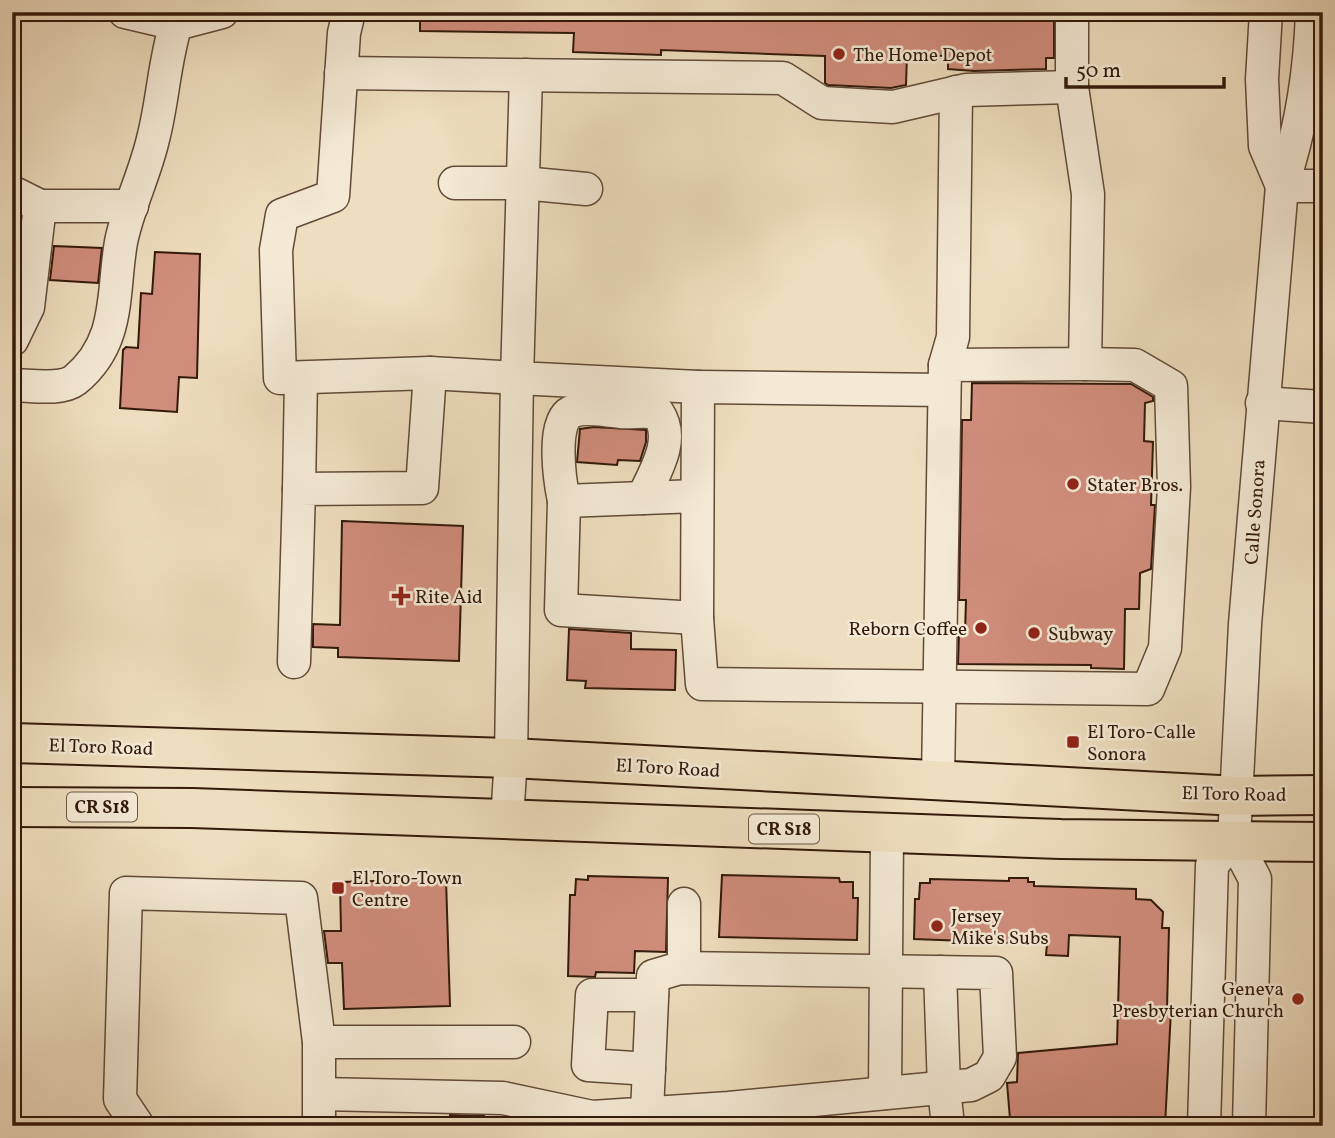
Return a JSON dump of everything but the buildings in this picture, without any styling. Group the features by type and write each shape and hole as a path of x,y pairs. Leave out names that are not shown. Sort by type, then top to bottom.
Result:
{"main road":[{"name":"El Toro Road","path":"12,743 511,758 1238,796 1323,794"},
{"name":"CR S18","path":"12,807 192,807 1061,839 1323,842"}],"street":[{"path":"125,12 176,24 222,12"},
{"path":"349,12 341,73 333,195 282,215 276,250 280,378 430,373 698,387 944,378 1085,364 1135,365 1171,386 1174,487 1165,648 1148,689 702,684 697,618 698,387"},
{"path":"1072,12 1072,87 1088,194 1085,364"},
{"name":"Calle Sonora","path":"1266,12 1262,79 1265,146 1282,187"},
{"name":"Calle Sonora","path":"1234,839 1245,624 1282,187 1294,149 1310,61 1312,12"},
{"path":"12,385 51,386 73,382 88,367 112,328 122,240 153,139 168,49 176,24"},
{"path":"341,73 783,78 821,103 892,107 956,93 1072,87"},
{"path":"507,819 511,758 517,378 526,75"},
{"path":"938,780 944,378 953,337 956,93"},
{"path":"454,183 523,183 586,190"},
{"path":"1282,187 1323,186"},
{"path":"12,192 40,206 132,206"},
{"path":"12,340 28,307 40,206"},
{"path":"299,489 422,488 430,373"},
{"path":"294,662 301,378"},
{"path":"1262,403 1323,407"},
{"path":"643,498 665,445 667,428 658,413 645,410 582,410 573,411 563,417 560,427 560,476 564,501 561,610 697,618"},
{"path":"564,501 697,496"},
{"path":"885,1093 887,833"},
{"path":"1203,1126 1212,865 1234,839 1255,879 1249,1126"},
{"path":"138,1126 120,1099 126,893 301,898 318,1042 319,1126"},
{"path":"684,904 684,968"},
{"path":"320,1094 503,1098 592,1117 648,1118 971,1085 989,1076 1000,1058 996,973 684,968 653,976 648,1118"},
{"path":"940,972 948,1126"},
{"path":"649,1069 588,1065 592,995 652,995"},
{"path":"318,1042 514,1042"}],"place":[{"name":"The Home Depot","path":"839,54"},
{"name":"Stater Bros.","path":"1073,484"},
{"name":"Rite Aid","path":"401,596"},
{"name":"Reborn Coffee","path":"981,628"},
{"name":"Subway","path":"1034,633"},
{"name":"El Toro-Calle Sonora","path":"1073,742"},
{"name":"El Toro-Town Centre","path":"338,888"},
{"name":"Jersey Mike's Subs","path":"937,926"},
{"name":"Geneva Presbyterian Church","path":"1298,999"}]}
